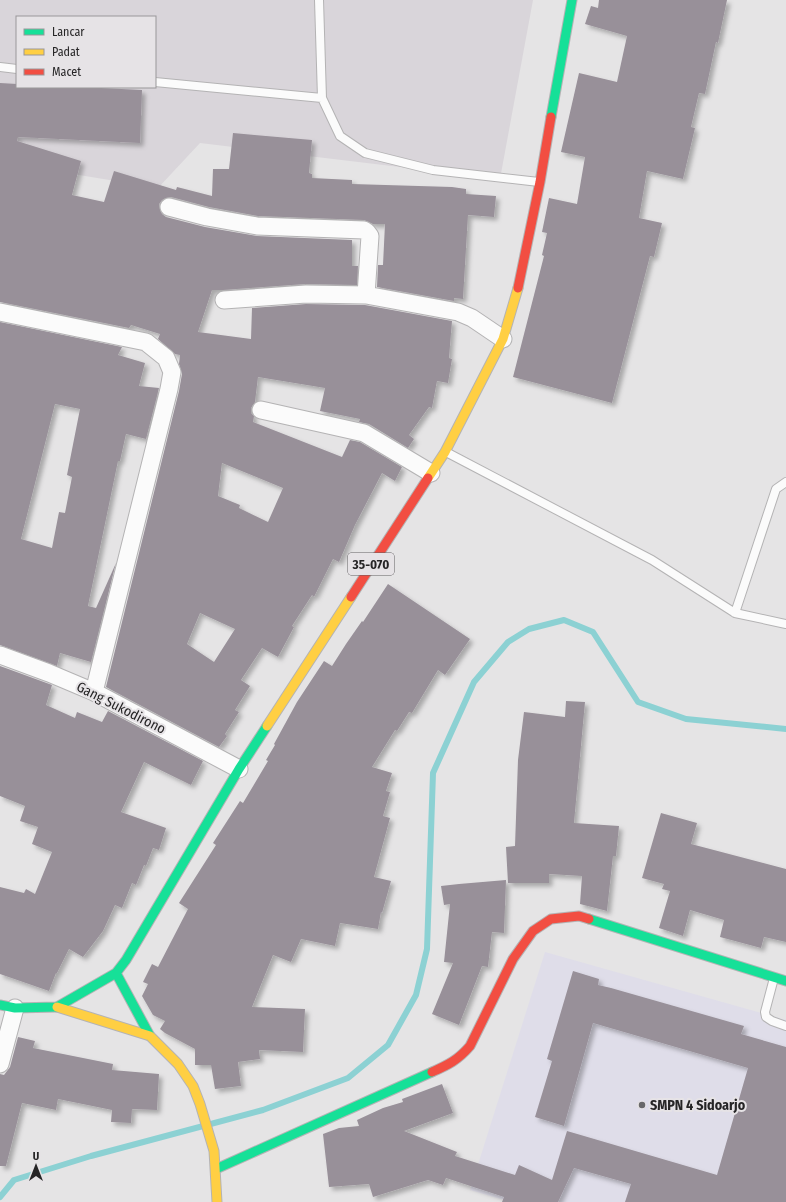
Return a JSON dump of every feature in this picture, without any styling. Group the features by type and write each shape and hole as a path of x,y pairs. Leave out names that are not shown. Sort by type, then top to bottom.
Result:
{"main road":[{"name":"35-070","path":"7,1007 57,1007 116,973 126,960 239,769 444,452 503,339 516,295 540,182 572,0"},
{"path":"216,1169 450,1064 461,1056 470,1046 513,959 533,931 551,919 579,916 786,981"},
{"path":"116,973 150,1036 178,1064 194,1086 214,1150 217,1202"},
{"path":"57,1007 150,1036"}],"street":[{"path":"170,207 207,217 257,226 364,230 370,236 366,295"},
{"path":"224,300 306,294 366,295 458,312 472,318 503,339"},
{"path":"0,312 146,342 166,358 172,372 170,389 94,692"},
{"path":"261,410 364,433 431,473"},
{"name":"Gang Sukodirono","path":"0,655 94,692 239,769"},
{"path":"0,1064 7,1007"}],"lane":[{"path":"319,0 322,98 340,136 365,152 432,170 540,182"},
{"path":"0,68 16,69"},
{"path":"156,82 322,98"},
{"path":"444,452 652,560 735,613 786,624"},
{"path":"735,613 776,489 786,482"},
{"path":"774,977 765,1012 766,1017 786,1026"}],"shaded area":[{"path":"0,0 533,0 500,179 200,143 158,188 0,162"},
{"name":"SMPN 4 Sidoarjo","path":"545,952 786,1020 786,1202 511,1202 470,1190"}],"building":[{"path":"599,0 727,0 705,94 699,93 691,127 695,128 683,179 647,171 639,218 662,223 654,257 650,256 612,403 513,377 544,256 542,255 547,233 542,232 549,198 577,204 585,157 561,152 579,73 617,82 627,36 585,24 591,6 598,8"},
{"path":"0,83 16,84 16,88 101,88 142,90 140,143 18,137 17,141 81,161 72,195 104,202 114,171 176,190 177,187 212,196 213,169 229,169 233,133 312,140 309,173 312,174 312,178 352,180 352,184 452,187 466,189 466,194 496,196 494,217 468,215 463,299 454,298 454,301 377,287 378,265 383,265 385,224 373,224 364,220 258,216 209,207 171,197 162,200 159,204 162,214 166,217 205,227 257,236 352,240 352,266 358,266 357,285 305,284 212,290 198,332 251,339 252,308 306,304 365,305 452,321 449,358 452,359 448,383 437,381 432,408 429,407 409,435 414,439 408,448 369,424 359,422 360,419 320,411 325,388 258,377 255,402 251,408 251,413 254,416 253,422 342,457 350,440 360,442 402,467 395,481 382,473 355,525 339,562 333,559 314,597 312,595 292,626 294,627 278,657 262,648 241,680 250,686 235,710 239,712 225,734 227,736 219,747 106,687 182,374 179,364 180,355 175,354 158,339 160,334 131,325 129,328 0,302","holes":["222,463 283,488 268,522 239,508 240,505 218,496","200,613 235,629 214,662 187,644"]},
{"path":"0,322 122,347 118,355 145,363 139,386 159,388 146,439 126,434 120,461 118,461 88,606 96,608 116,563 91,662 60,653 57,666 0,645","holes":["55,404 80,409 67,475 72,477 65,513 59,512 52,548 21,539"]},
{"path":"388,584 470,639 445,675 438,670 412,713 409,712 397,731 395,730 372,767 392,773 386,791 390,792 383,816 390,818 374,877 391,881 382,913 381,912 378,929 340,923 335,946 301,939 291,962 273,955 252,1007 305,1009 303,1052 259,1050 260,1059 238,1062 241,1086 215,1089 211,1065 195,1065 195,1049 160,1029 165,1021 153,1015 142,996 148,984 143,982 152,964 158,967 188,909 179,903 216,845 213,843 240,801 243,803 268,761 266,760 297,702 324,661 332,666"},
{"path":"0,666 52,685 46,705 75,718 77,712 102,722 108,711 203,761 191,785 144,762 121,812 166,828 159,850 153,848 136,885 132,883 122,908 115,905 103,931 83,957 69,949 56,973 49,991 0,974 0,887 24,893 26,889 35,894 52,852 32,844 38,827 20,821 25,806 0,796"},
{"path":"566,701 585,702 574,823 619,826 616,856 613,856 607,911 580,904 582,876 549,874 549,883 508,883 506,847 515,846 518,760 524,712 565,717"},
{"path":"661,813 697,823 691,844 786,869 786,942 764,937 761,948 720,937 724,920 690,910 683,936 659,928 670,891 662,889 664,884 642,878"},
{"path":"506,880 504,933 492,932 488,967 482,966 459,1025 432,1014 453,963 444,962 450,904 444,905 441,886"},
{"path":"573,971 599,979 598,985 744,1026 741,1034 786,1047 786,1202 625,1202 631,1184 574,1168 558,1202 502,1202 504,1197 446,1178 443,1185 428,1180 373,1197 369,1184 329,1187 323,1134 339,1128 359,1126 357,1120 383,1108 403,1102 402,1099 442,1084 453,1113 404,1131 457,1152 455,1156 515,1175 519,1165 552,1180 567,1131 717,1175 748,1068 593,1023 564,1126 535,1117 552,1061 547,1059"},
{"path":"18,1037 35,1041 33,1048 113,1064 112,1070 159,1074 157,1110 132,1109 131,1123 111,1122 112,1110 58,1099 56,1110 22,1103 6,1166 0,1166 0,1074 4,1075 10,1067"}],"waterway":[{"path":"0,1197 14,1180 91,1156 263,1110 348,1078 388,1045 416,995 427,949 433,773 474,682 508,642 529,629 564,620 593,632 638,702 686,719 786,729"}],"traffic: fast":[{"path":"551,117 572,0"},
{"path":"0,1005 15,1008 57,1007 116,973 126,960 239,769 267,726"},
{"path":"589,919 786,981"},
{"path":"116,973 150,1036"},
{"path":"216,1169 432,1072"}],"traffic: slow":[{"path":"428,478 445,452 503,339 518,288"},
{"path":"267,726 351,597"},
{"path":"57,1007 150,1036 178,1064 193,1086 214,1151 217,1202"}],"traffic: jam":[{"path":"518,288 540,182 551,117"},
{"path":"351,597 428,478"},
{"path":"432,1072 452,1062 470,1046 513,959 533,931 551,919 579,916 589,919"}],"place":[{"name":"SMPN 4 Sidoarjo","path":"642,1105"}]}
